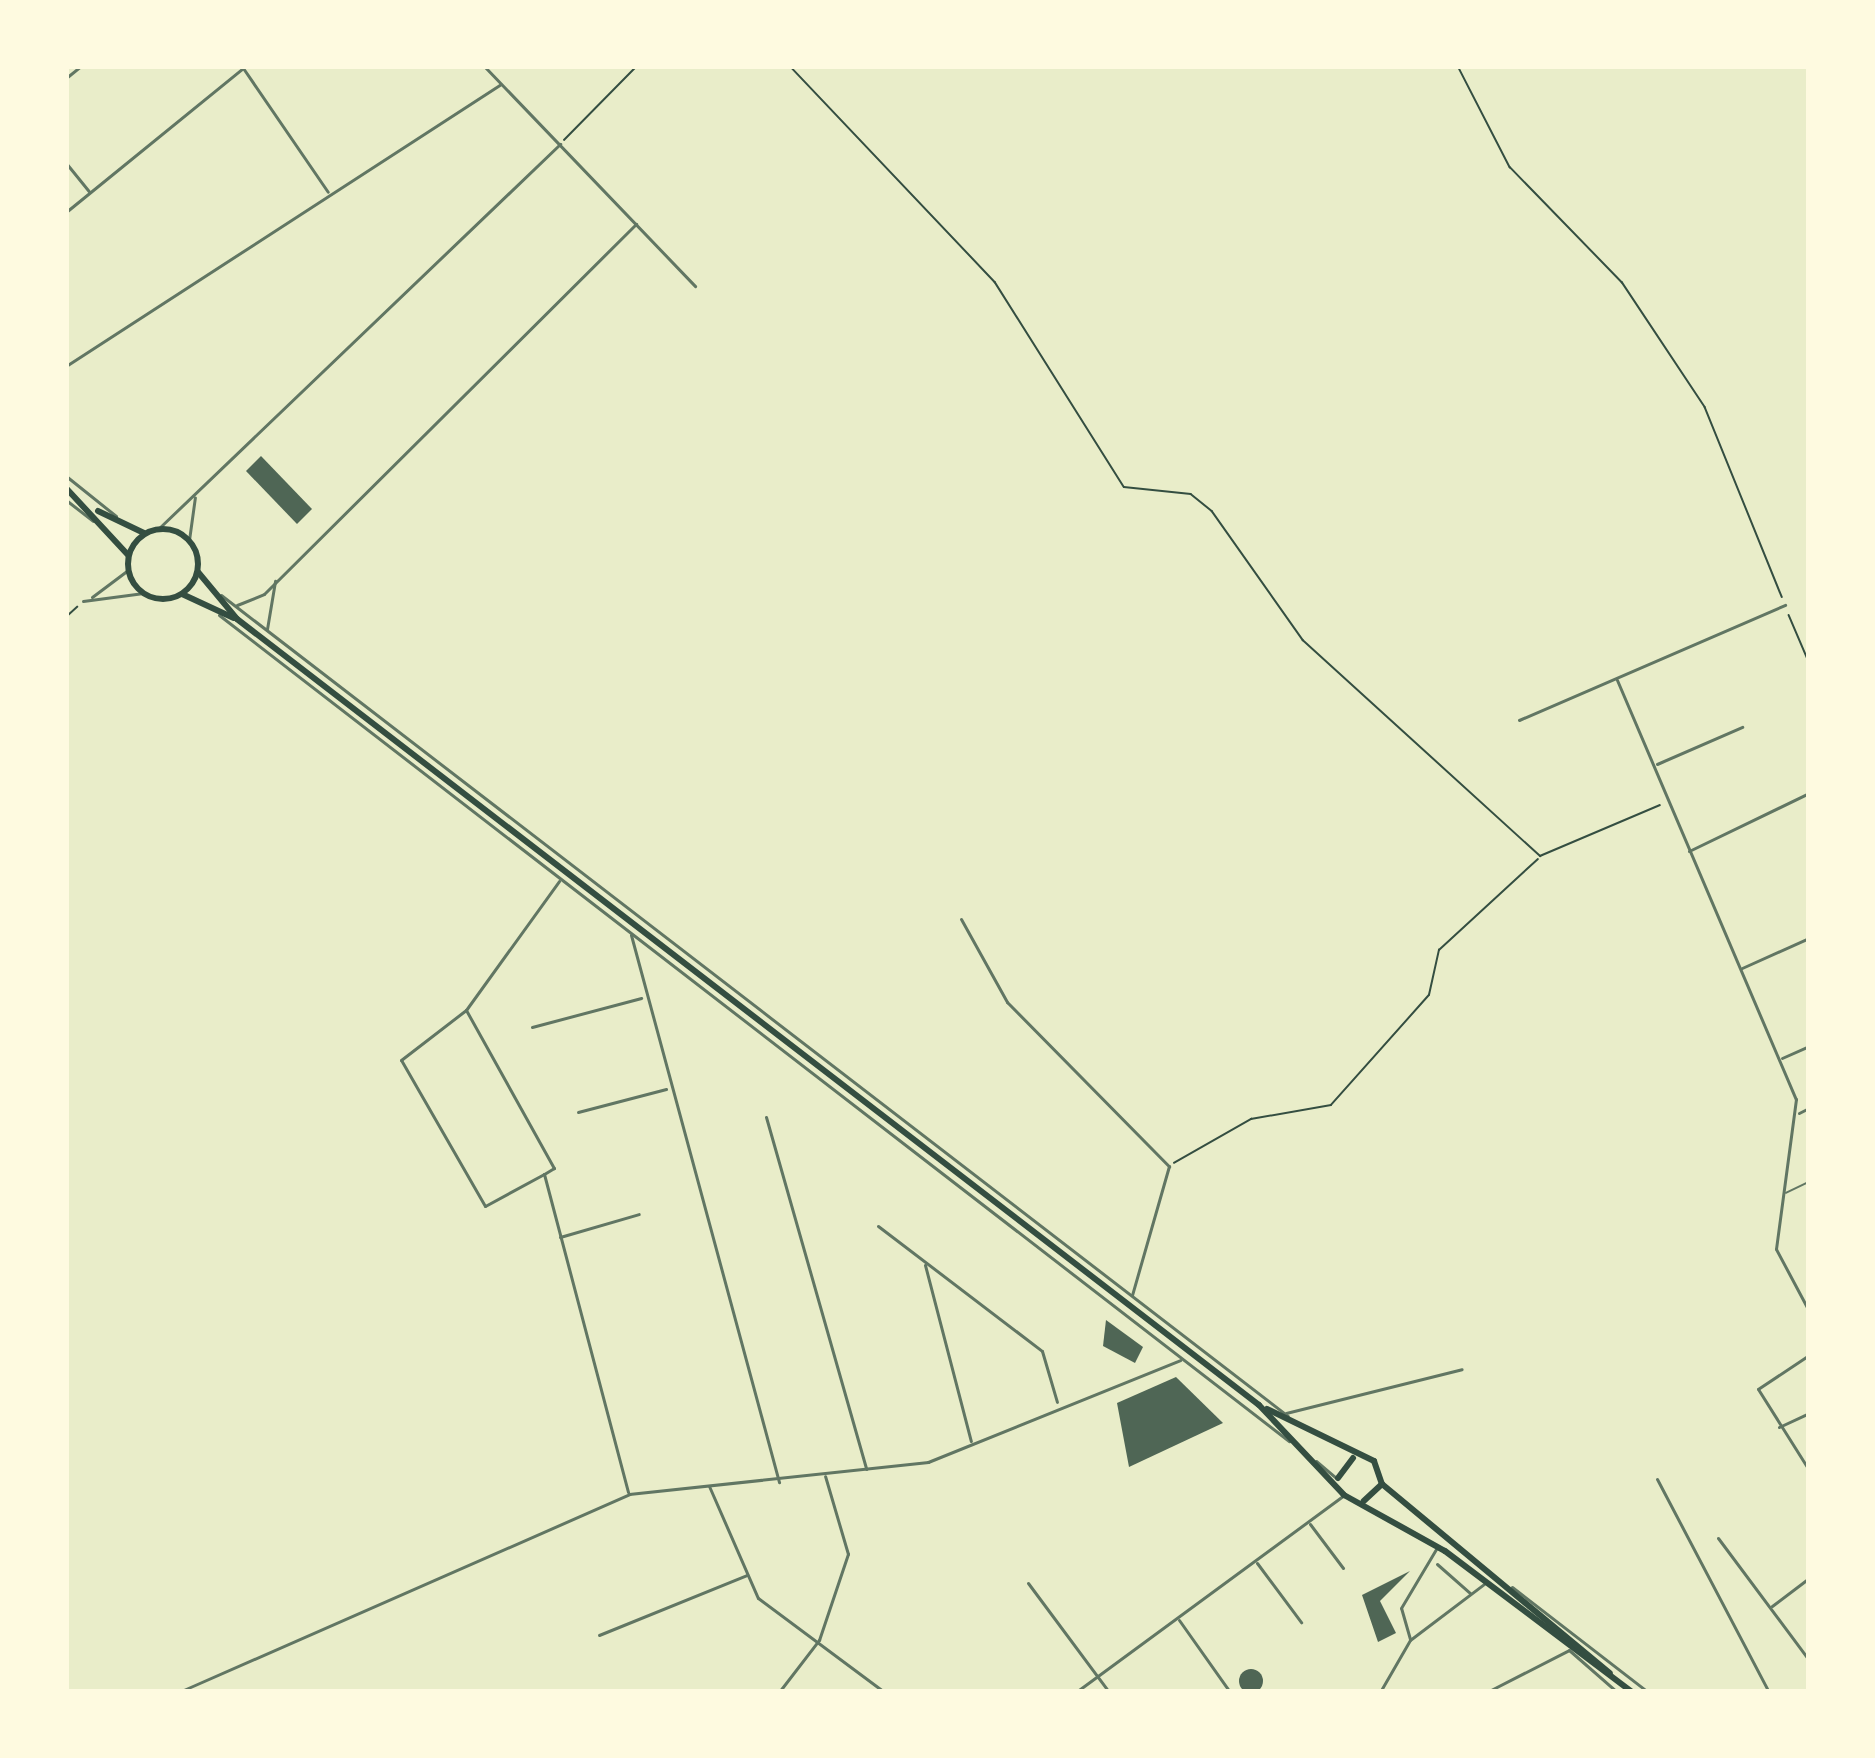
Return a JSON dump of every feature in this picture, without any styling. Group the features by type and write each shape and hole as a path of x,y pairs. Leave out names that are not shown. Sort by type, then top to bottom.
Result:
{"main road":[{"path":"66,488 127,551 128,569 143,593 182,594 237,619"},
{"path":"89,507 144,533"},
{"path":"127,551 144,533 158,529 189,540 198,572 237,619 1258,1405 1336,1479 1344,1495 1364,1501 1436,1546 1569,1650 1631,1691"},
{"path":"182,594 198,572"},
{"path":"1258,1405 1353,1458 1373,1461 1382,1484 1412,1514 1631,1691"},
{"path":"1336,1479 1353,1458"},
{"path":"1364,1501 1382,1484"}],"street":[{"path":"66,78 81,66"},
{"path":"484,66 695,286"},
{"path":"66,212 243,68 329,194"},
{"path":"66,365 501,83"},
{"path":"158,529 560,144"},
{"path":"66,163 90,193"},
{"path":"235,605 258,599 277,573 636,224"},
{"path":"66,476 126,525"},
{"path":"189,540 196,495"},
{"path":"66,500 127,551"},
{"path":"83,602 128,569"},
{"path":"267,630 277,573"},
{"path":"206,584 1303,1429"},
{"path":"83,602 143,593"},
{"path":"1519,720 1785,604"},
{"path":"214,609 1336,1479"},
{"path":"1618,680 1687,852 1780,1059 1797,1113 1776,1249 1809,1312"},
{"path":"1655,765 1742,727"},
{"path":"1687,852 1809,793"},
{"path":"466,1010 554,1168 485,1206 401,1060 466,1010 560,880"},
{"path":"961,920 1007,1002 1169,1166 1131,1297"},
{"path":"631,933 643,997 780,1485"},
{"path":"1741,969 1809,938"},
{"path":"532,1027 643,997"},
{"path":"1780,1059 1809,1046"},
{"path":"578,1112 668,1088"},
{"path":"1797,1113 1809,1108"},
{"path":"766,1117 866,1471"},
{"path":"544,1174 628,1494"},
{"path":"560,1237 639,1214"},
{"path":"878,1226 1042,1351 1058,1404"},
{"path":"924,1261 972,1443"},
{"path":"1799,1295 1809,1290"},
{"path":"1809,1355 1758,1389 1809,1470"},
{"path":"179,1692 226,1674 452,1564 628,1494 780,1485 866,1471 972,1443 1058,1404 1180,1360"},
{"path":"1285,1413 1462,1369"},
{"path":"1779,1427 1809,1413"},
{"path":"779,1692 819,1640 848,1554 825,1476"},
{"path":"1657,1479 1769,1692"},
{"path":"709,1486 758,1598 884,1692"},
{"path":"1076,1692 1344,1495"},
{"path":"1412,1514 1648,1692"},
{"path":"1310,1522 1342,1568"},
{"path":"1718,1538 1809,1660"},
{"path":"1411,1640 1401,1608 1435,1563 1436,1546"},
{"path":"1256,1562 1301,1622"},
{"path":"1435,1563 1471,1593"},
{"path":"599,1635 747,1575"},
{"path":"1770,1607 1809,1578"},
{"path":"1028,1583 1109,1692"},
{"path":"1380,1692 1411,1640 1484,1584"},
{"path":"1178,1619 1230,1692"},
{"path":"1486,1692 1569,1650 1617,1692"}],"lane":[{"path":"1786,1193 1809,1182"}],"path":[{"path":"560,144 637,66"},
{"path":"790,66 962,241 1124,487 1191,494 1212,511 1303,640 1540,856"},
{"path":"1458,66 1510,167 1622,282 1705,407 1809,662"},
{"path":"66,617 83,602"},
{"path":"1169,1166 1238,1124 1331,1106 1429,995 1438,950 1540,856 1666,802"}],"building":[{"path":"261,456 312,509 297,524 246,471"},
{"path":"1106,1320 1143,1347 1135,1363 1103,1346"},
{"path":"1176,1377 1223,1423 1129,1467 1117,1403"},
{"path":"1410,1571 1380,1601 1396,1633 1378,1642 1362,1595"},
{"path":"1251,1669 1263,1681 1251,1693 1239,1681"}]}
